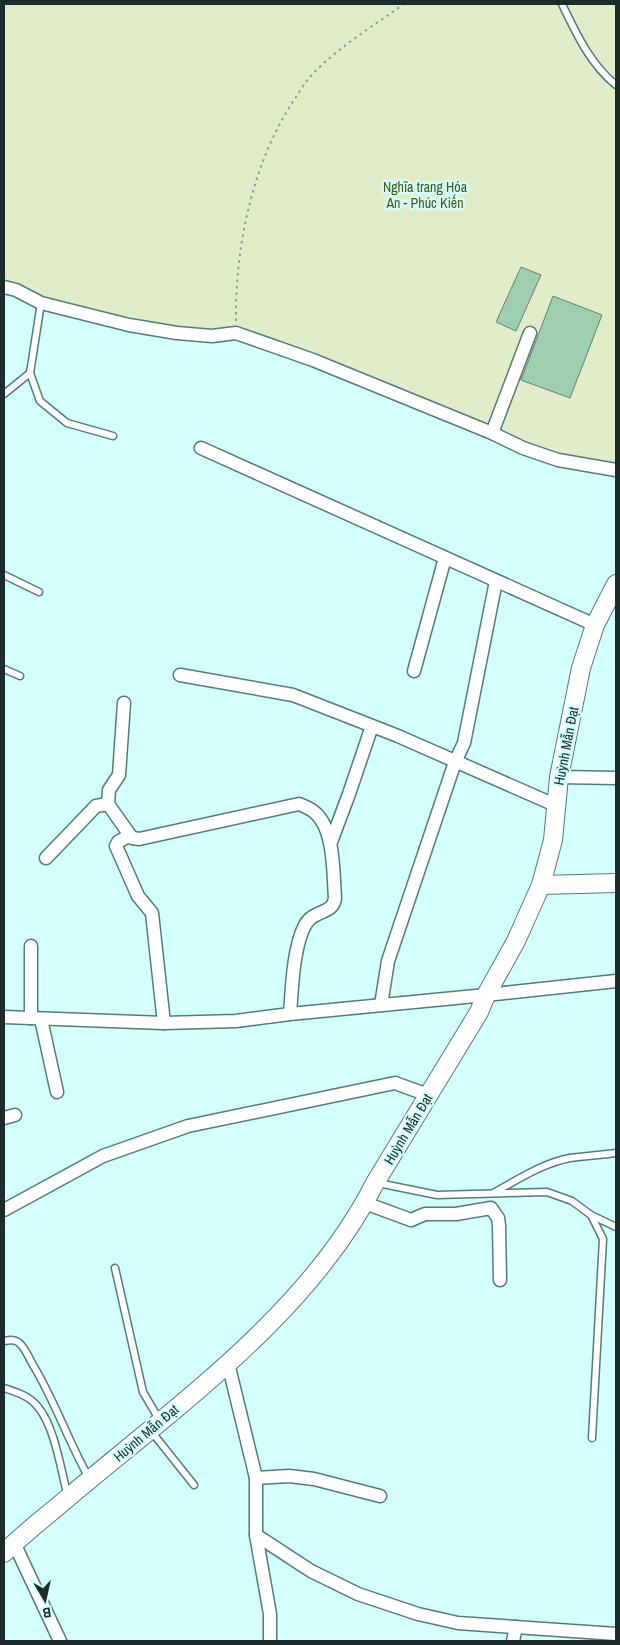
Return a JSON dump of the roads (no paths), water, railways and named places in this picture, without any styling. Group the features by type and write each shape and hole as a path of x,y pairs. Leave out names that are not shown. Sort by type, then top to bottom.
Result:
{"main road":[{"name":"Huỳnh Mẫn Đạt","path":"9,1548 228,1363 291,1302 334,1251 365,1203 375,1183 478,1012 516,941 541,884 553,840 559,777 581,668 595,624 616,584"},
{"path":"541,884 616,883"}],"street":[{"path":"4,287 16,290 41,303 129,325 177,333 212,336 236,333 313,360 492,433 523,448 558,460 616,470"},
{"path":"492,433 530,333"},
{"path":"201,448 595,624"},
{"path":"414,671 445,558"},
{"path":"381,1005 388,961 455,762 464,744 496,581"},
{"path":"180,675 293,695 372,726 556,805"},
{"path":"124,703 119,775 109,790 108,804 132,838 139,839 299,804 317,814 331,842 335,898 334,904 331,907 311,916 304,927 295,967 290,1014"},
{"path":"331,842 372,726"},
{"path":"559,777 616,778"},
{"path":"46,858 96,806 108,804"},
{"path":"130,835 118,842 116,846 138,896 152,913 164,1023"},
{"path":"31,946 36,1018 57,1092"},
{"path":"4,1017 164,1023 236,1021 616,981"},
{"path":"4,1210 102,1156 188,1126 395,1083 428,1095"},
{"path":"365,1203 411,1220 425,1214 456,1214 491,1208 498,1218 499,1225 500,1280"},
{"path":"228,1363 256,1478 256,1535 270,1614 270,1641"},
{"path":"256,1478 289,1476 314,1479 380,1496"},
{"path":"256,1535 311,1571 366,1597 458,1624 616,1634"},
{"path":"9,1548 60,1641"},
{"path":"513,1641 516,1627"}],"lane":[{"path":"562,4 578,39 608,78 616,85"},
{"path":"41,303 30,373 40,401 67,423 113,436"},
{"path":"4,394 30,373"},
{"path":"4,575 39,592"},
{"path":"4,669 20,676"},
{"path":"492,1193 537,1169 569,1158 616,1153"},
{"path":"375,1183 437,1195 546,1192 572,1201 591,1215 616,1227"},
{"path":"591,1215 603,1239 592,1438"},
{"path":"115,1268 143,1392 155,1426 194,1485"},
{"path":"4,1341 10,1339 18,1342 45,1383 66,1427 76,1456 89,1480"},
{"path":"4,1388 21,1394 38,1406 55,1445 68,1498"}],"park label":[{"name":"Nghĩa trang Hóa An - Phúc Kiến","path":"425,196"}]}
